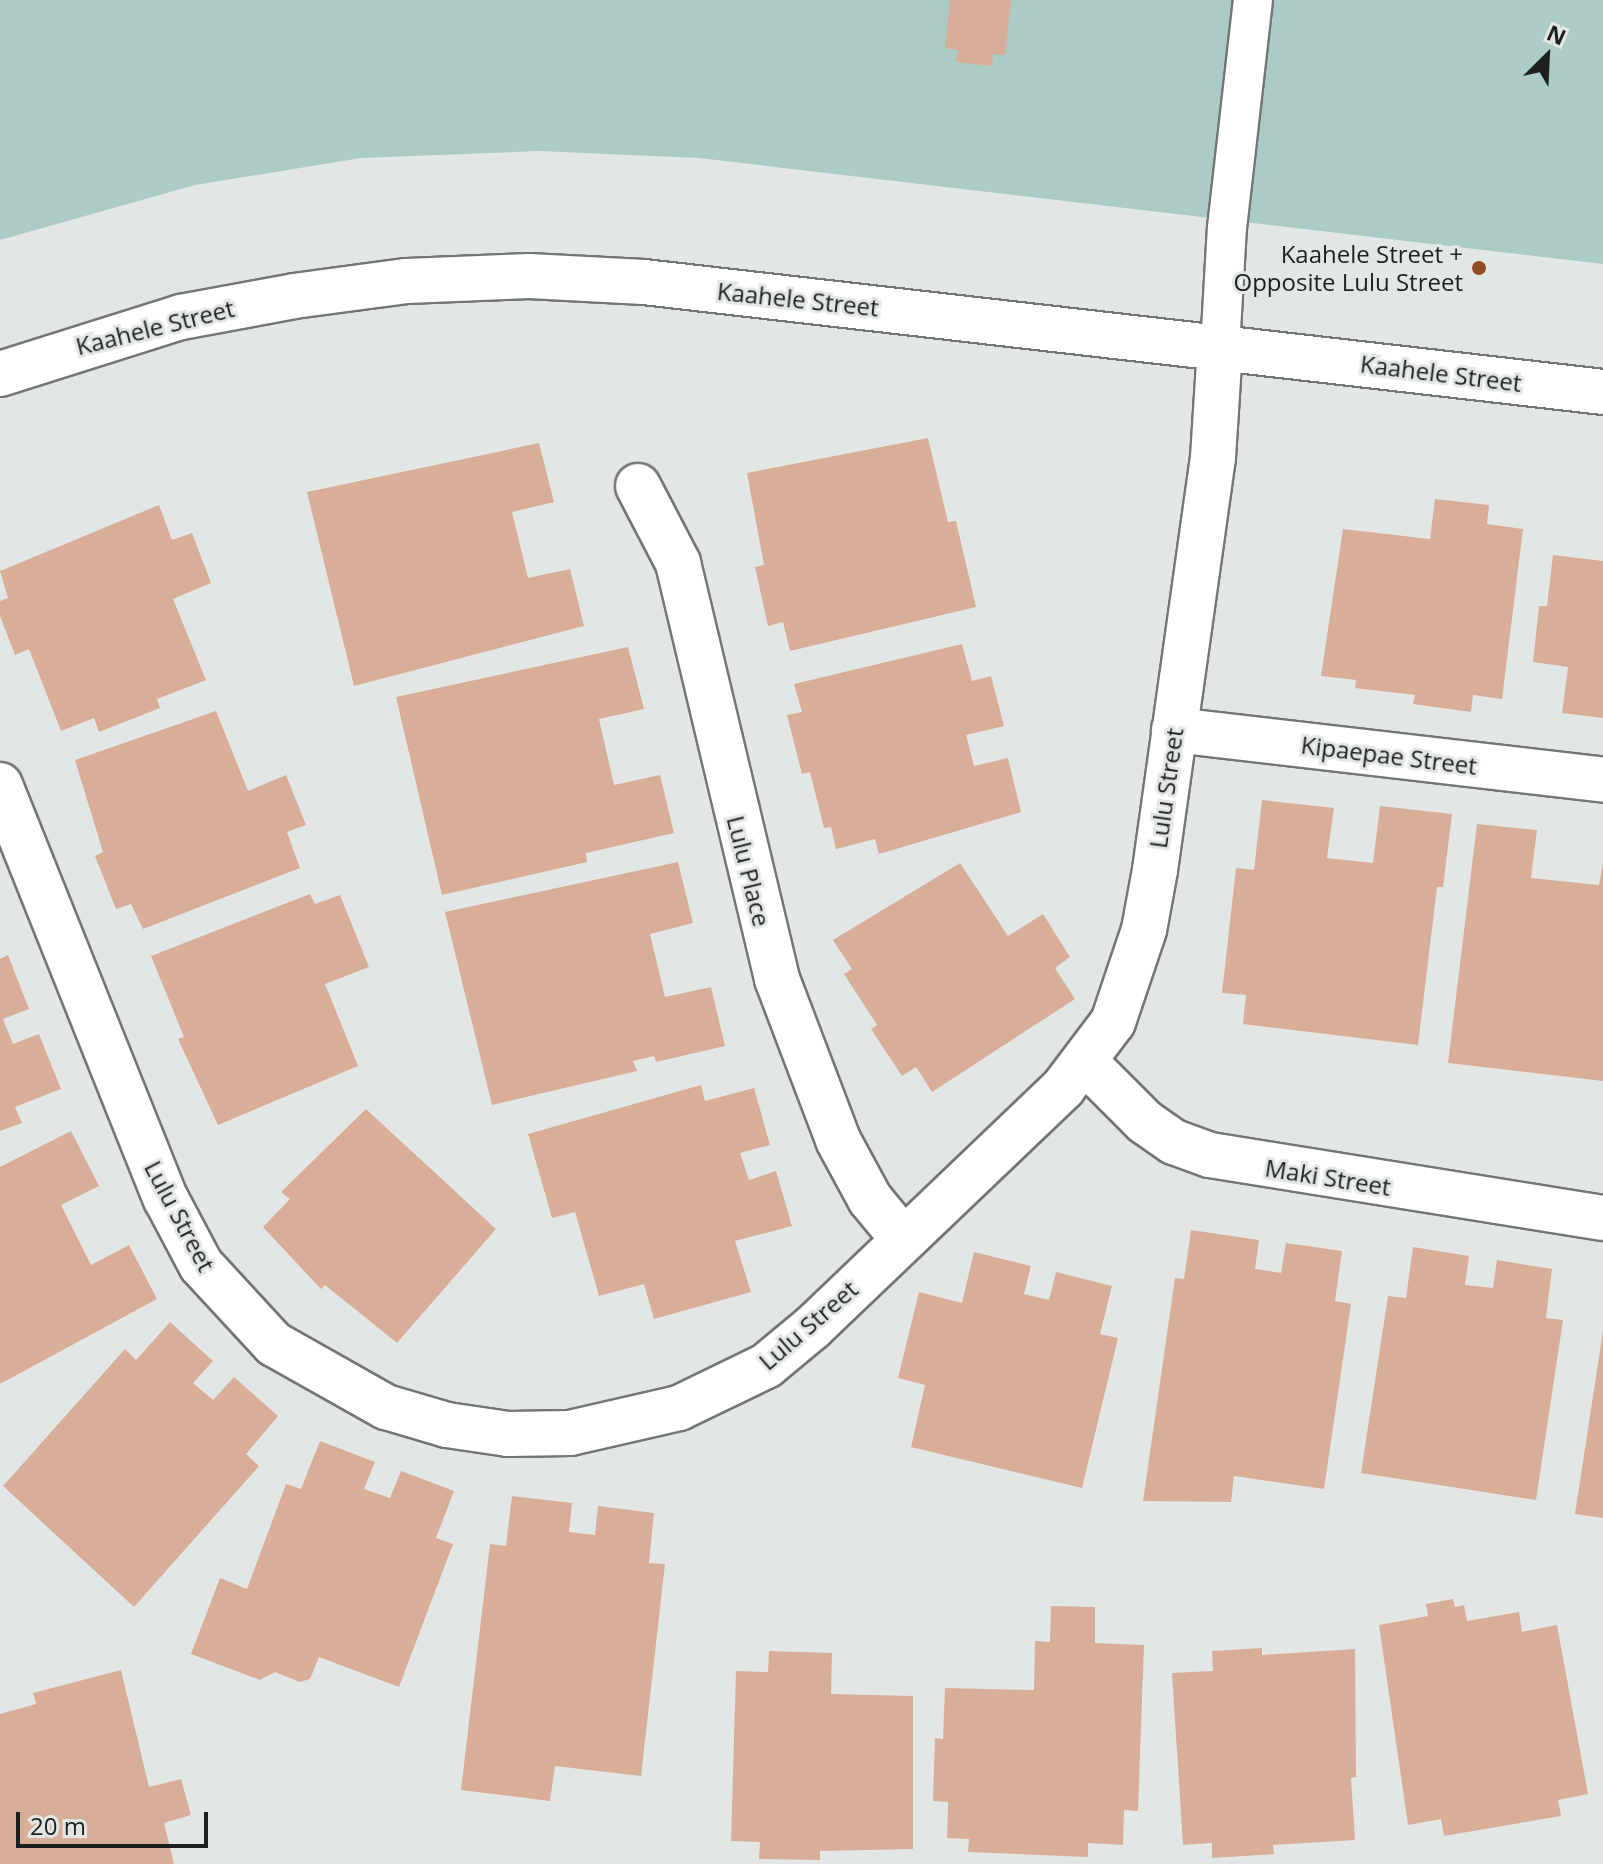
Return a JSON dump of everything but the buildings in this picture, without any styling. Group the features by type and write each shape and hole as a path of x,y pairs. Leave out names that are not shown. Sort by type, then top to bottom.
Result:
{"street":[{"name":"Kaahele Street","path":"0,374 181,317 266,301 407,281 529,276 644,282 1603,392"},
{"name":"Lulu Street","path":"0,785 166,1199 201,1265 274,1344 386,1407 447,1425 508,1434 570,1433 679,1408 766,1366 1086,1063 1113,1022 1144,930 1213,458 1220,348"},
{"name":"Lulu Place","path":"638,486 678,563 777,979 838,1140 870,1199 903,1239"},
{"name":"Kipaepae Street","path":"1174,730 1603,780"},
{"name":"Maki Street","path":"1086,1063 1145,1122 1174,1142 1210,1155 1603,1218"}],"lane":[{"path":"1220,348 1227,228 1253,0"}],"green space":[{"path":"0,0 1603,0 1603,264 699,158 539,151 361,158 195,185 0,240"}],"place":[{"name":"Kaahele Street + Opposite Lulu Street","path":"1479,268"}]}
